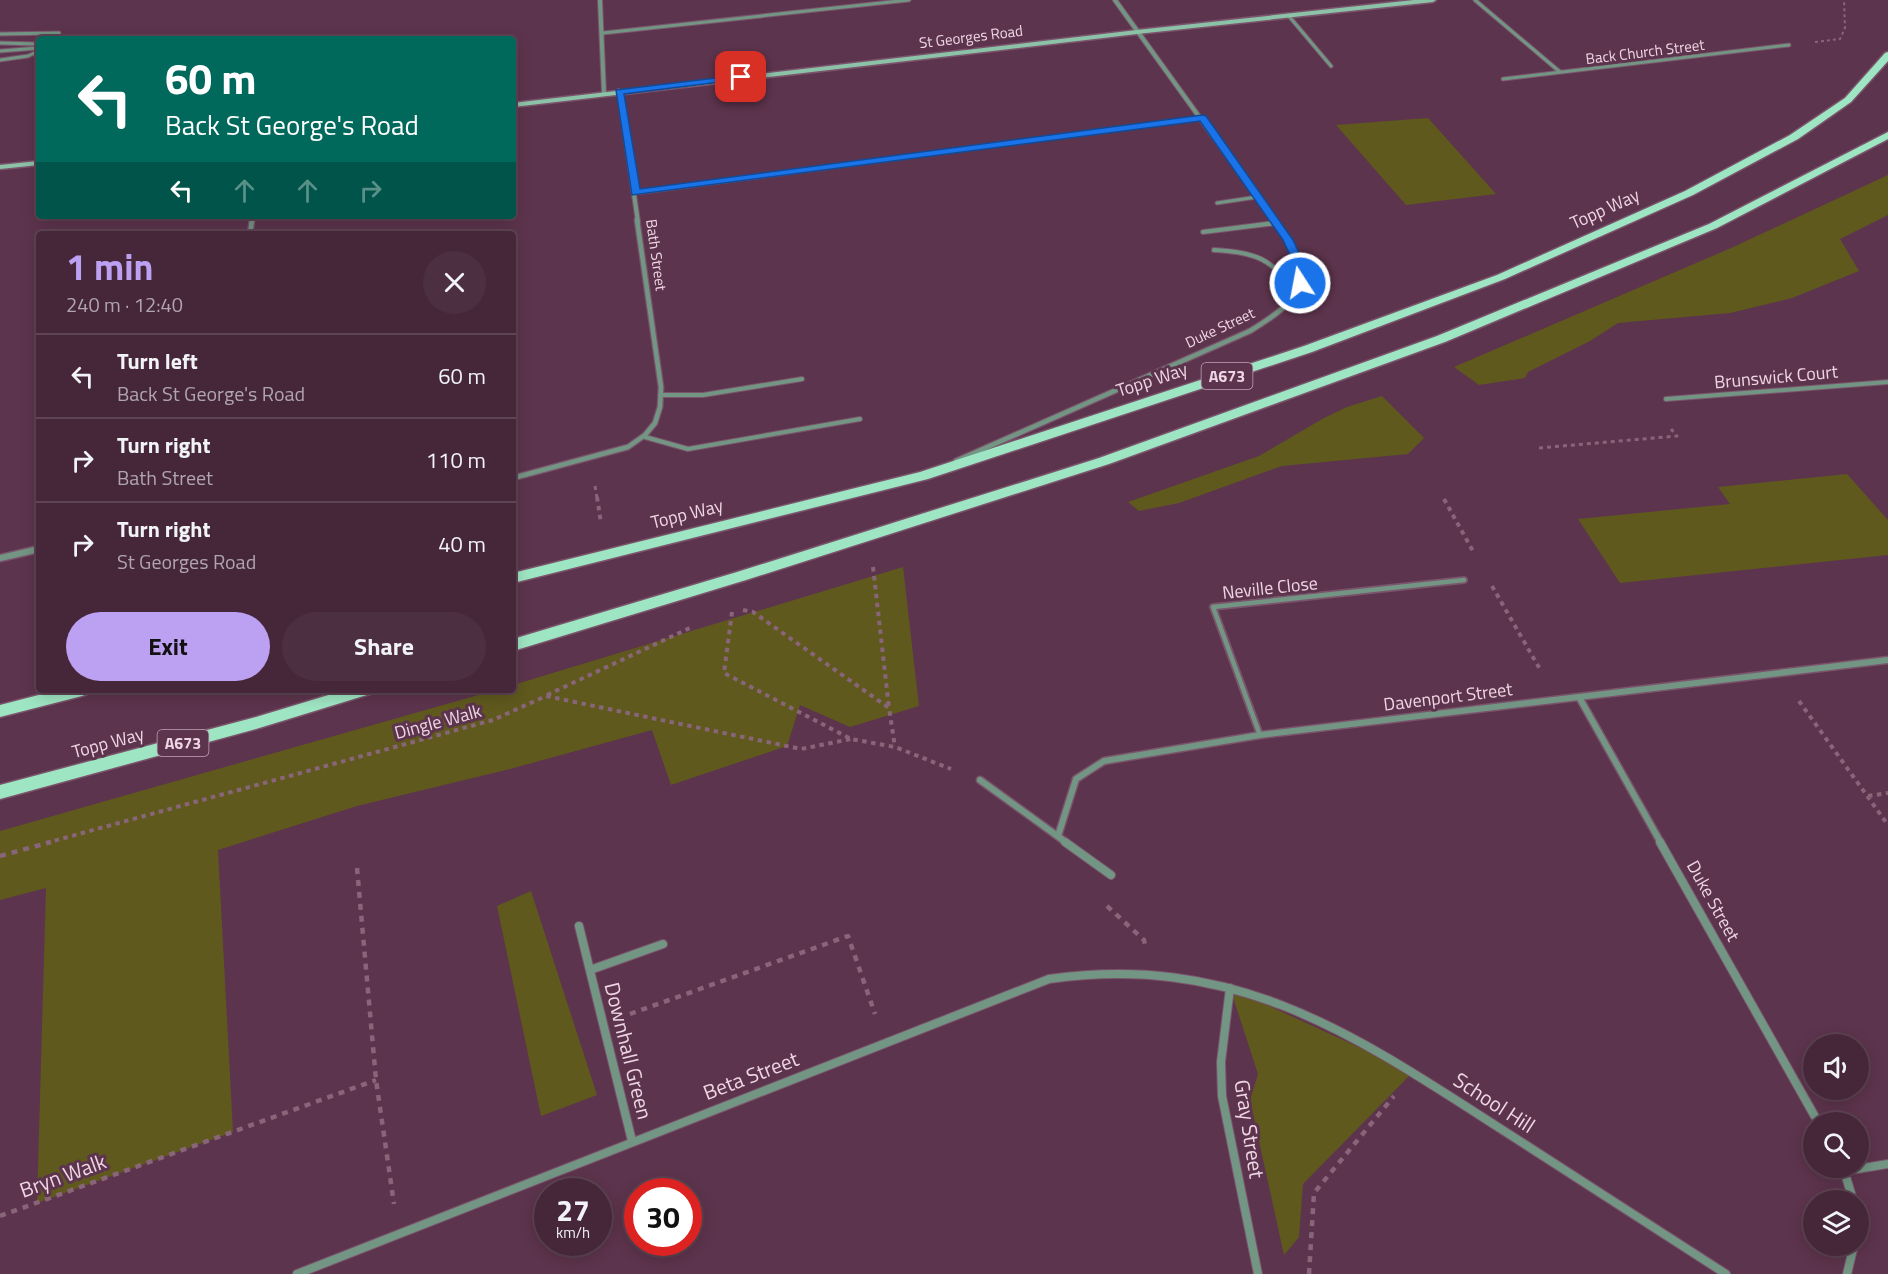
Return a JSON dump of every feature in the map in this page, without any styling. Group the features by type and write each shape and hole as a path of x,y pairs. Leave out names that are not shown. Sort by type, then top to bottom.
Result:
{"main road":[{"name":"St Georges Road","path":"516,105 1433,0"},
{"name":"Topp Way","path":"516,577 923,476 1308,349 1500,277 1689,193 1794,137 1848,100 1888,55"},
{"name":"A673","path":"516,644 741,576 1104,461 1441,339 1713,226 1846,159 1888,135"},
{"path":"0,167 36,163"},
{"path":"0,711 70,693"},
{"name":"Topp Way","path":"0,792 256,723 355,693"}],"street":[{"path":"600,0 604,93"},
{"path":"1115,0 1288,240 1301,268 1300,283 1295,293"},
{"name":"Bath Street","path":"619,92 661,387 656,423 645,437"},
{"name":"Duke Street","path":"923,476 1250,331 1276,315 1292,301 1295,293"},
{"path":"516,477 591,459 628,447 645,437"},
{"path":"0,558 36,550"},
{"name":"Davenport Street","path":"1058,836 1076,779 1104,761 1260,735 1888,660"},
{"name":"Duke Street","path":"1579,697 1812,1112"},
{"path":"980,780 1112,875"},
{"name":"Downhall Green","path":"579,926 632,1141"},
{"name":"Downhall Green","path":"590,970 663,944"},
{"name":"Beta Street","path":"297,1274 1049,979 1094,973 1150,975 1230,988"},
{"name":"School Hill","path":"1230,988 1310,1015 1380,1052 1726,1274"},
{"name":"Gray Street","path":"1230,988 1221,1062 1222,1096 1258,1274"},
{"path":"1869,1166 1888,1164"},
{"path":"1848,1274 1852,1256"}],"lane":[{"path":"603,33 909,0"},
{"path":"1475,0 1560,72"},
{"path":"1287,15 1331,66"},
{"path":"0,34 59,33"},
{"path":"0,43 36,48"},
{"name":"Back Church Street","path":"1503,79 1789,45"},
{"path":"0,51 36,48"},
{"path":"0,60 28,56 36,50"},
{"path":"635,193 1202,118"},
{"path":"1217,203 1257,197"},
{"path":"1203,232 1275,223"},
{"path":"1214,250 1235,251 1259,257 1274,264 1284,273 1295,293"},
{"path":"661,395 702,395 802,380"},
{"name":"Brunswick Court","path":"1665,399 1888,382"},
{"path":"645,437 688,449 860,419"},
{"name":"Neville Close","path":"1260,735 1213,608 1464,580"}],"path":[{"path":"1789,45 1840,39 1845,28 1844,0"},
{"path":"1539,448 1677,436 1660,414 1665,399"},
{"path":"591,459 603,532"},
{"path":"1444,499 1477,558"},
{"path":"874,560 873,573 895,747"},
{"path":"1488,578 1557,699"},
{"path":"722,614 732,609 753,612 889,708"},
{"path":"732,609 724,673 850,739 895,747 980,780"},
{"name":"Dingle Walk","path":"0,856 493,720 701,623"},
{"path":"1779,673 1888,825"},
{"path":"546,696 801,749 850,739"},
{"path":"1867,796 1888,793"},
{"path":"357,868 376,1080 398,1234"},
{"path":"1112,875 1107,906 1144,940 1150,975"},
{"path":"603,1023 848,936 886,1043"},
{"path":"1310,1274 1314,1193 1413,1072"},
{"name":"Bryn Walk","path":"0,1216 376,1080"}],"shaded area":[{"path":"1428,118 1496,194 1406,205 1336,125"},
{"path":"1888,175 1888,215 1840,239 1859,271 1792,298 1730,313 1618,323 1590,341 1528,372 1525,378 1479,385 1454,367 1731,248"},
{"path":"1382,396 1424,438 1408,454 1282,466 1179,503 1139,511 1128,502 1259,456 1324,418 1347,407"},
{"path":"1847,474 1888,520 1888,555 1620,583 1578,519 1730,504 1718,487"},
{"path":"903,567 919,706 850,727 800,705 787,746 671,785 652,730 510,769 357,806 218,850 233,1132 37,1203 46,888 0,900 0,831 485,693 516,693 516,684"},
{"path":"531,891 597,1095 541,1116 497,906"},
{"path":"1230,988 1413,1072 1303,1184 1299,1237 1284,1255 1250,1100 1258,1074"}],"route":[{"path":"741,77 619,92 635,193 1202,118 1288,240 1301,268 1300,283"}]}
